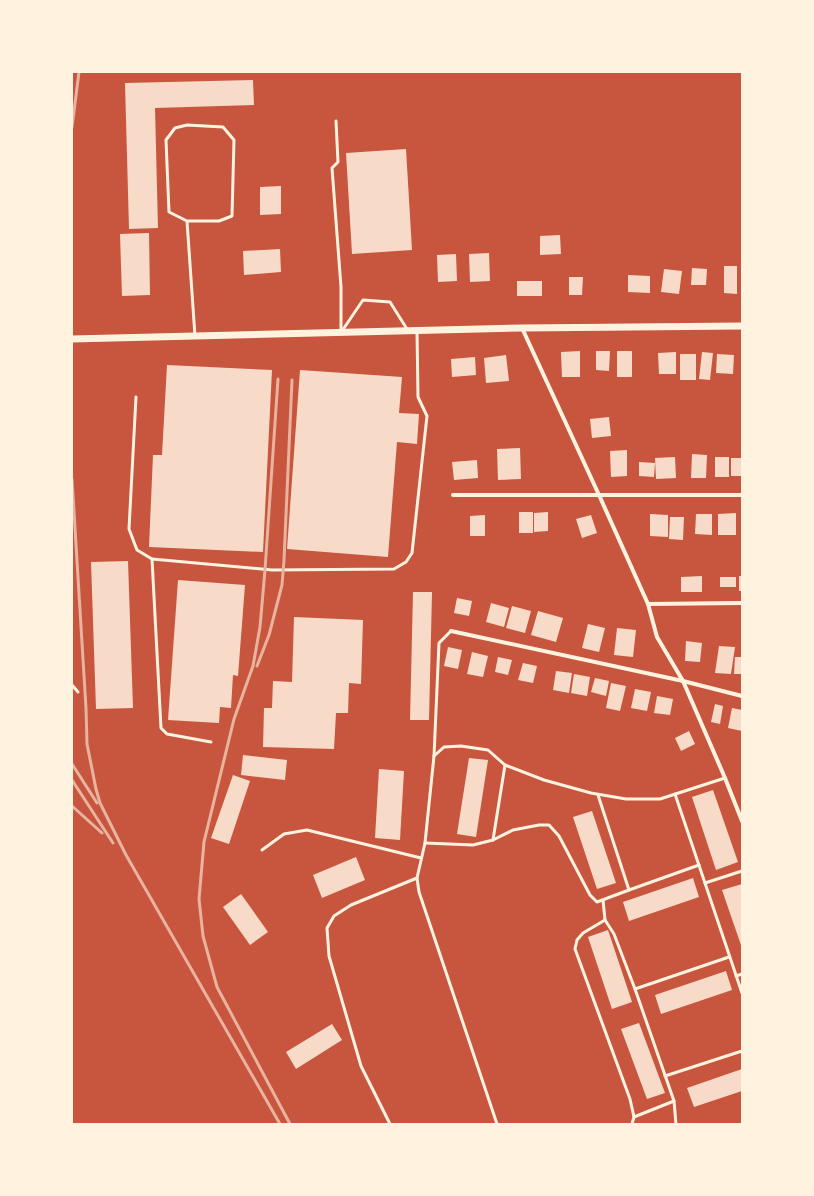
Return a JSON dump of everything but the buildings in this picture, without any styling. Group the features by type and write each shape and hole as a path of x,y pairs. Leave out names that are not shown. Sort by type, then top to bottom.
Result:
{"street":[{"path":"72,339 522,328 742,326"},
{"path":"522,328 648,604 657,637 683,681 742,821"},
{"path":"453,495 742,495"},
{"path":"648,604 742,603"},
{"path":"452,631 683,681 742,696"}],"lane":[{"path":"336,121 338,162 332,168 340,287 341,333"},
{"path":"187,125 223,127 234,140 232,216 219,221 187,221 169,212 166,140 176,128 187,125"},
{"path":"187,221 194,336"},
{"path":"341,333 363,300 390,302 408,331"},
{"path":"136,396 129,528 137,550 152,559 272,570 394,569 406,562 412,553 426,416 418,397 417,331"},
{"path":"152,559 161,728 167,734 211,742"},
{"path":"452,631 439,643 434,756 425,843 417,878 419,892 497,1124"},
{"path":"72,685 78,692"},
{"path":"434,756 444,747 461,746 488,750 505,765 544,780 598,795 626,799 660,799 725,778"},
{"path":"493,840 505,765"},
{"path":"676,794 742,993"},
{"path":"598,795 628,890"},
{"path":"425,843 473,845 493,840 513,830 539,825 549,825 559,836 590,894 597,902 699,866"},
{"path":"262,850 284,834 307,830 421,858"},
{"path":"705,883 742,872"},
{"path":"390,1124 361,1066 329,956 327,928 334,916 351,906 417,878"},
{"path":"603,900 605,920 614,934 635,989 674,1101 676,1124"},
{"path":"605,920 583,934 577,940 575,949 630,1099 634,1117 632,1124"},
{"path":"635,989 729,957"},
{"path":"736,976 742,974"},
{"path":"665,1076 742,1052"},
{"path":"634,1117 674,1101"}],"railway":[{"path":"72,127 79,72"},
{"path":"278,379 260,627 253,666 234,719 204,842 199,899 203,936 217,987 290,1124"},
{"path":"257,666 269,635 282,585 292,380"},
{"path":"72,479 87,744 100,803 126,855 280,1124"},
{"path":"72,764 97,803"},
{"path":"72,780 113,843"},
{"path":"72,806 102,833"}]}
